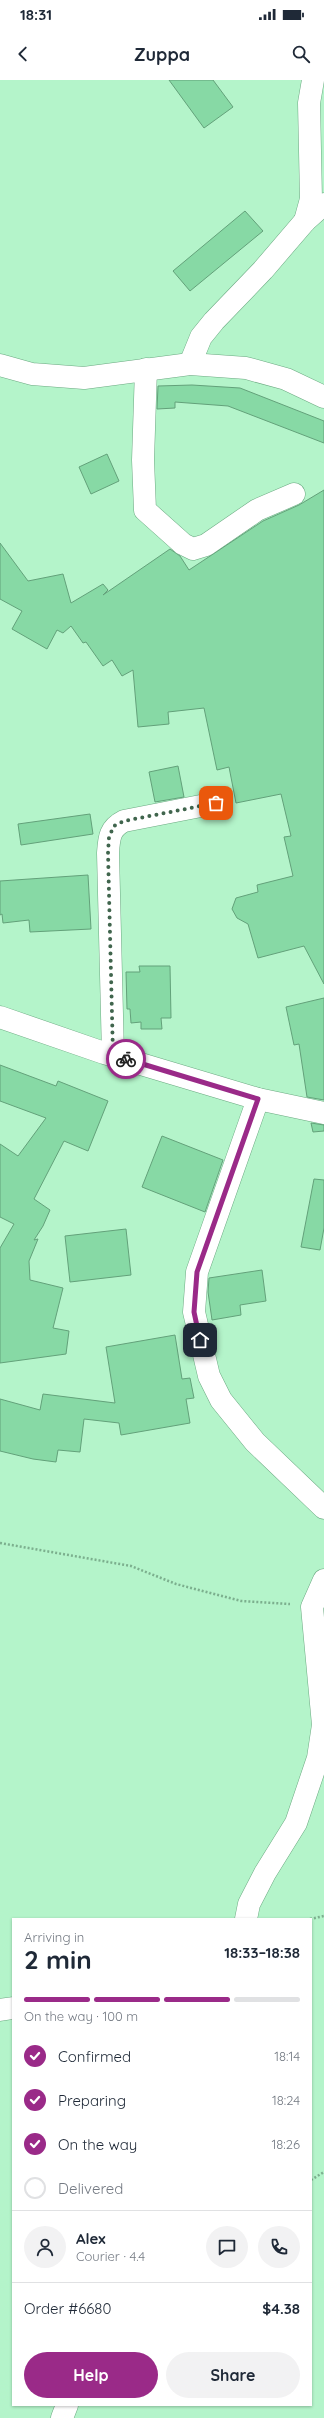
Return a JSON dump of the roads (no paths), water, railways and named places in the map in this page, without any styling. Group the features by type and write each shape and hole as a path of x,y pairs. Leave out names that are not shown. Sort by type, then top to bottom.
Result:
{"street":[{"path":"305,221 311,199 309,103 313,80"},
{"path":"190,364 201,338 305,221 324,204"},
{"path":"0,365 32,374 84,378 190,364 246,368 286,379 324,397"},
{"path":"146,369 143,460 145,510 183,544 193,549 206,545 257,510 294,494"},
{"path":"113,1055 108,853 109,837 114,826 124,821 216,803"},
{"path":"0,1017 113,1055 258,1099 324,1113"},
{"path":"258,1099 197,1272 194,1312 209,1376 221,1400 255,1442 324,1508"},
{"path":"232,1918 248,1911 265,1873 296,1823 318,1758 323,1725 312,1607 324,1580"},
{"path":"0,2010 12,2008"},
{"path":"62,2418 68,2406"}]}
